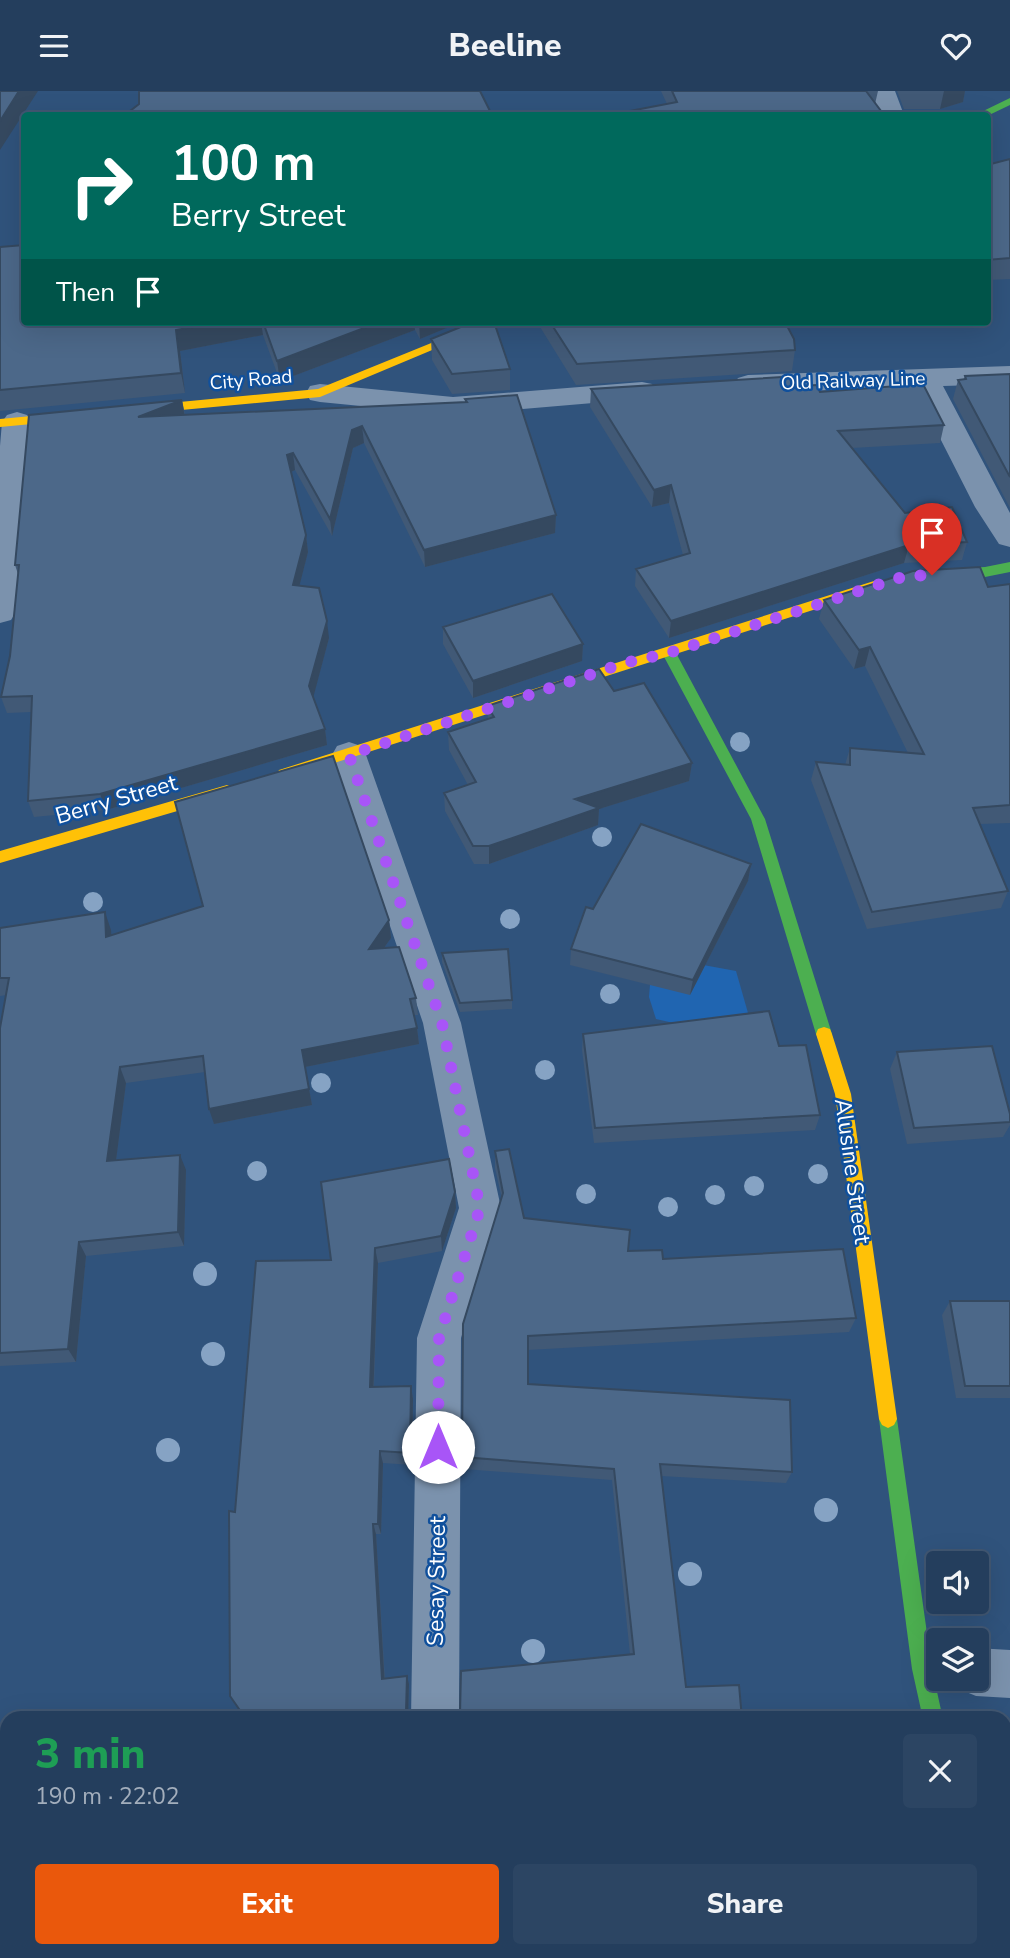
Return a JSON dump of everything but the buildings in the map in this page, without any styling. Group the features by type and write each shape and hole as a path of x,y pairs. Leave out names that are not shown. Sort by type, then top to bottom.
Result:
{"street":[{"path":"883,91 891,112"},
{"path":"986,112 1010,101"},
{"name":"City Road","path":"8,422 320,393 483,326"},
{"name":"Old Railway Line","path":"726,385 1010,375"},
{"path":"924,378 990,507 1010,536"},
{"path":"320,393 453,406 672,389"},
{"path":"0,612 8,422"},
{"path":"918,575 985,572 1010,567"},
{"path":"269,779 625,663 669,653 892,580"},
{"name":"Alusine Street","path":"669,653 758,820 843,1094 926,1643"},
{"name":"Sesay Street","path":"349,755 442,1023 480,1208 439,1338 435,1711"},
{"name":"Berry Street","path":"0,857 242,787"},
{"path":"989,1673 1010,1674"},
{"name":"Alusine Street","path":"931,1691 933,1711"}],"shaded area":[{"path":"687,962 736,971 748,1013 722,1034 656,1019 649,997 650,985"}],"traffic: fast":[{"path":"986,112 1010,101"},
{"path":"929,575 985,572 1010,567"},
{"path":"669,653 758,819 824,1034"},
{"path":"888,1419 922,1669 931,1711"}],"traffic: slow":[{"path":"0,423 320,393 483,326"},
{"path":"284,774 874,586"},
{"path":"0,857 227,791"},
{"path":"824,1034 843,1094 888,1419"}],"route":[{"path":"438,1447 439,1338 480,1208 442,1023 349,755 625,663 669,653 905,576 932,575"}]}
